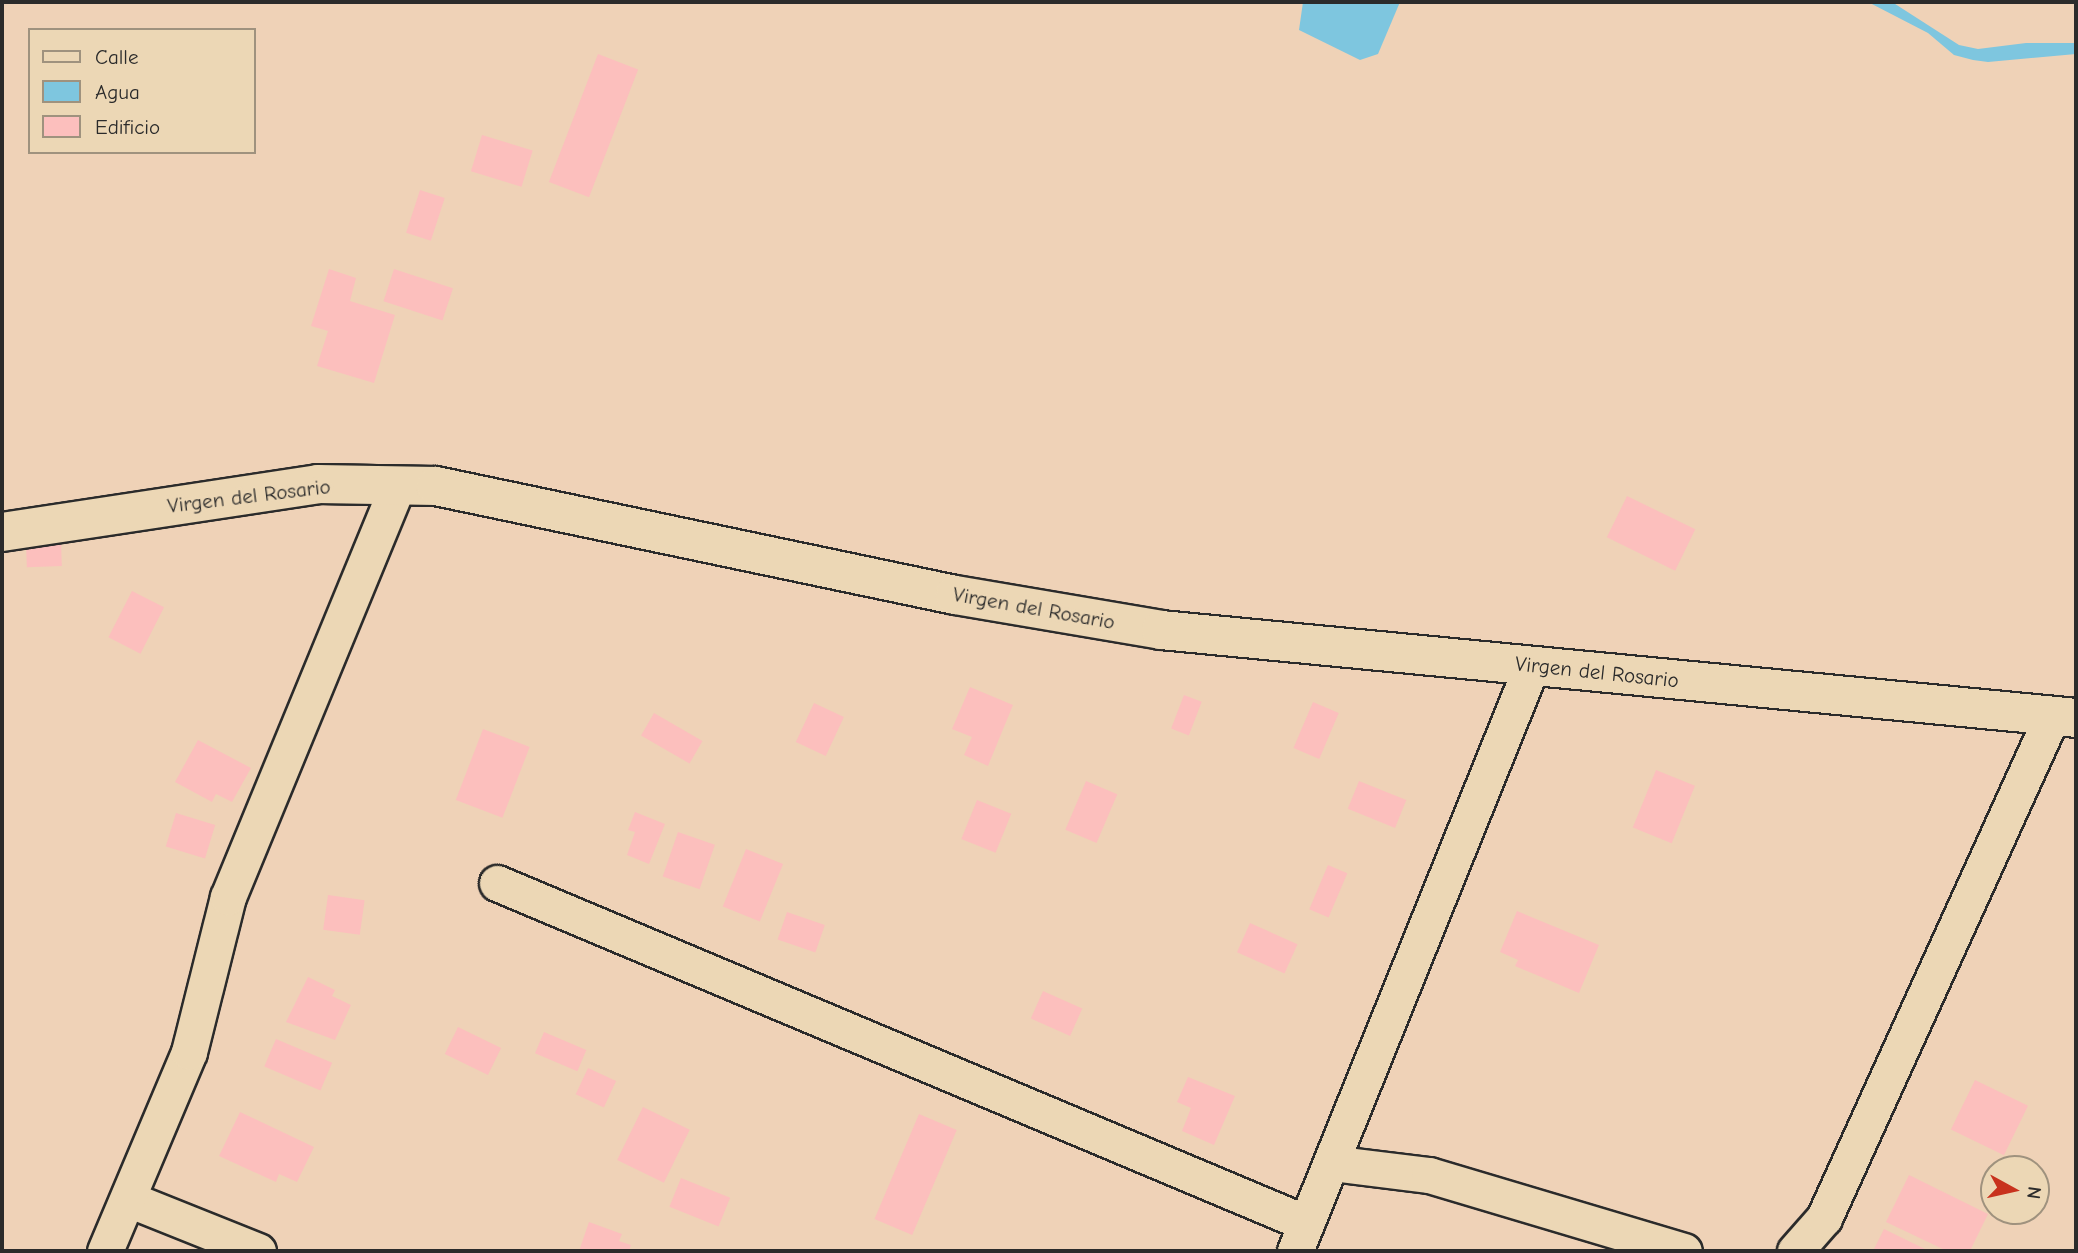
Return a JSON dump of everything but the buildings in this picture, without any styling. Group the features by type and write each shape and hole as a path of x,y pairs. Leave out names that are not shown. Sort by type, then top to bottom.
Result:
{"street":[{"name":"Virgen del Rosario","path":"2,532 318,484 436,486 955,595 1161,630 2064,717"},
{"path":"106,1251 189,1052 228,897 398,485"},
{"path":"497,883 1301,1237 1532,666"},
{"path":"1795,1251 1824,1218 2064,717"},
{"path":"1331,1163 1429,1175 1684,1251"},
{"path":"128,1199 258,1251"}],"water":[{"path":"1303,2 1400,2 1378,54 1360,60 1299,30"},
{"path":"1868,2 1892,2 1959,45 1978,49 2026,43 2076,43 2076,54 1988,62 1973,60 1954,55 1928,33"}]}
